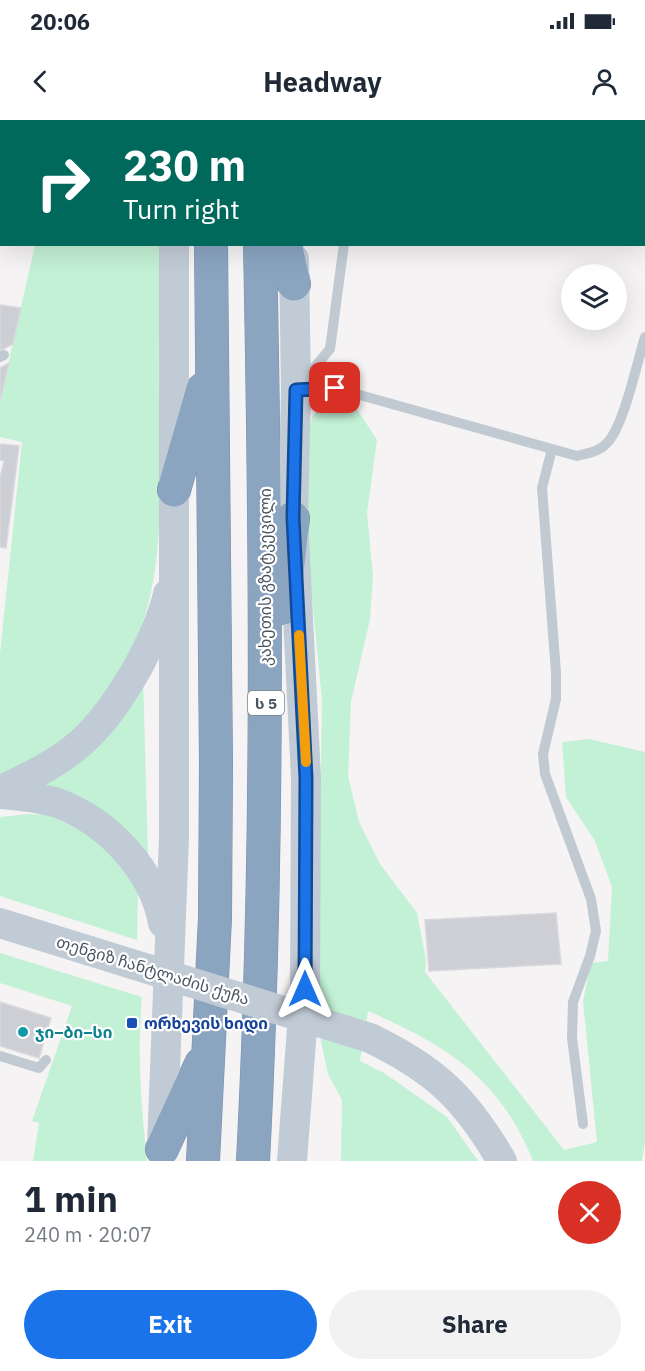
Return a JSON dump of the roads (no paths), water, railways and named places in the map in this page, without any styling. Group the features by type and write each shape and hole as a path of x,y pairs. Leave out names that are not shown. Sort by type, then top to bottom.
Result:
{"highway":[{"path":"203,1161 215,918 216,763 211,246"},
{"name":"კახეთის გზატკეცილი","path":"253,1161 262,959 266,747 260,246"},
{"path":"293,246 294,284"},
{"path":"174,490 213,355"},
{"path":"266,747 293,518"},
{"path":"162,1155 209,1046"}],"street":[{"path":"162,1155 174,838 174,246"},
{"name":"კახეთის გზატკეცილი","path":"292,1161 305,989 306,790 293,518 296,390 294,284"},
{"name":"თენგიზ ჩანტლაძის ქუჩა","path":"0,792 53,765 99,728 141,661 164,611 175,553"},
{"name":"თენგიზ ჩანტლაძის ქუჩა","path":"0,792 60,804 96,825 128,853 146,875 157,897 170,961"},
{"name":"თენგიზ ჩანტლაძის ქუჩა","path":"0,923 370,1038 416,1062 452,1090 478,1121 502,1161"}],"lane":[{"path":"296,390 330,349 344,246"},
{"path":"296,390 335,388 577,456 597,451 608,442 620,420 645,337"},
{"path":"552,449 542,488 556,699 543,754 545,774 591,899 596,931 573,1002 572,1038 583,1124"},
{"path":"0,1056 39,1068 46,1060"}],"place":[{"name":"ორხევის ხიდი","path":"132,1023"},
{"name":"ჯი–ბი–სი","path":"23,1032"}]}
